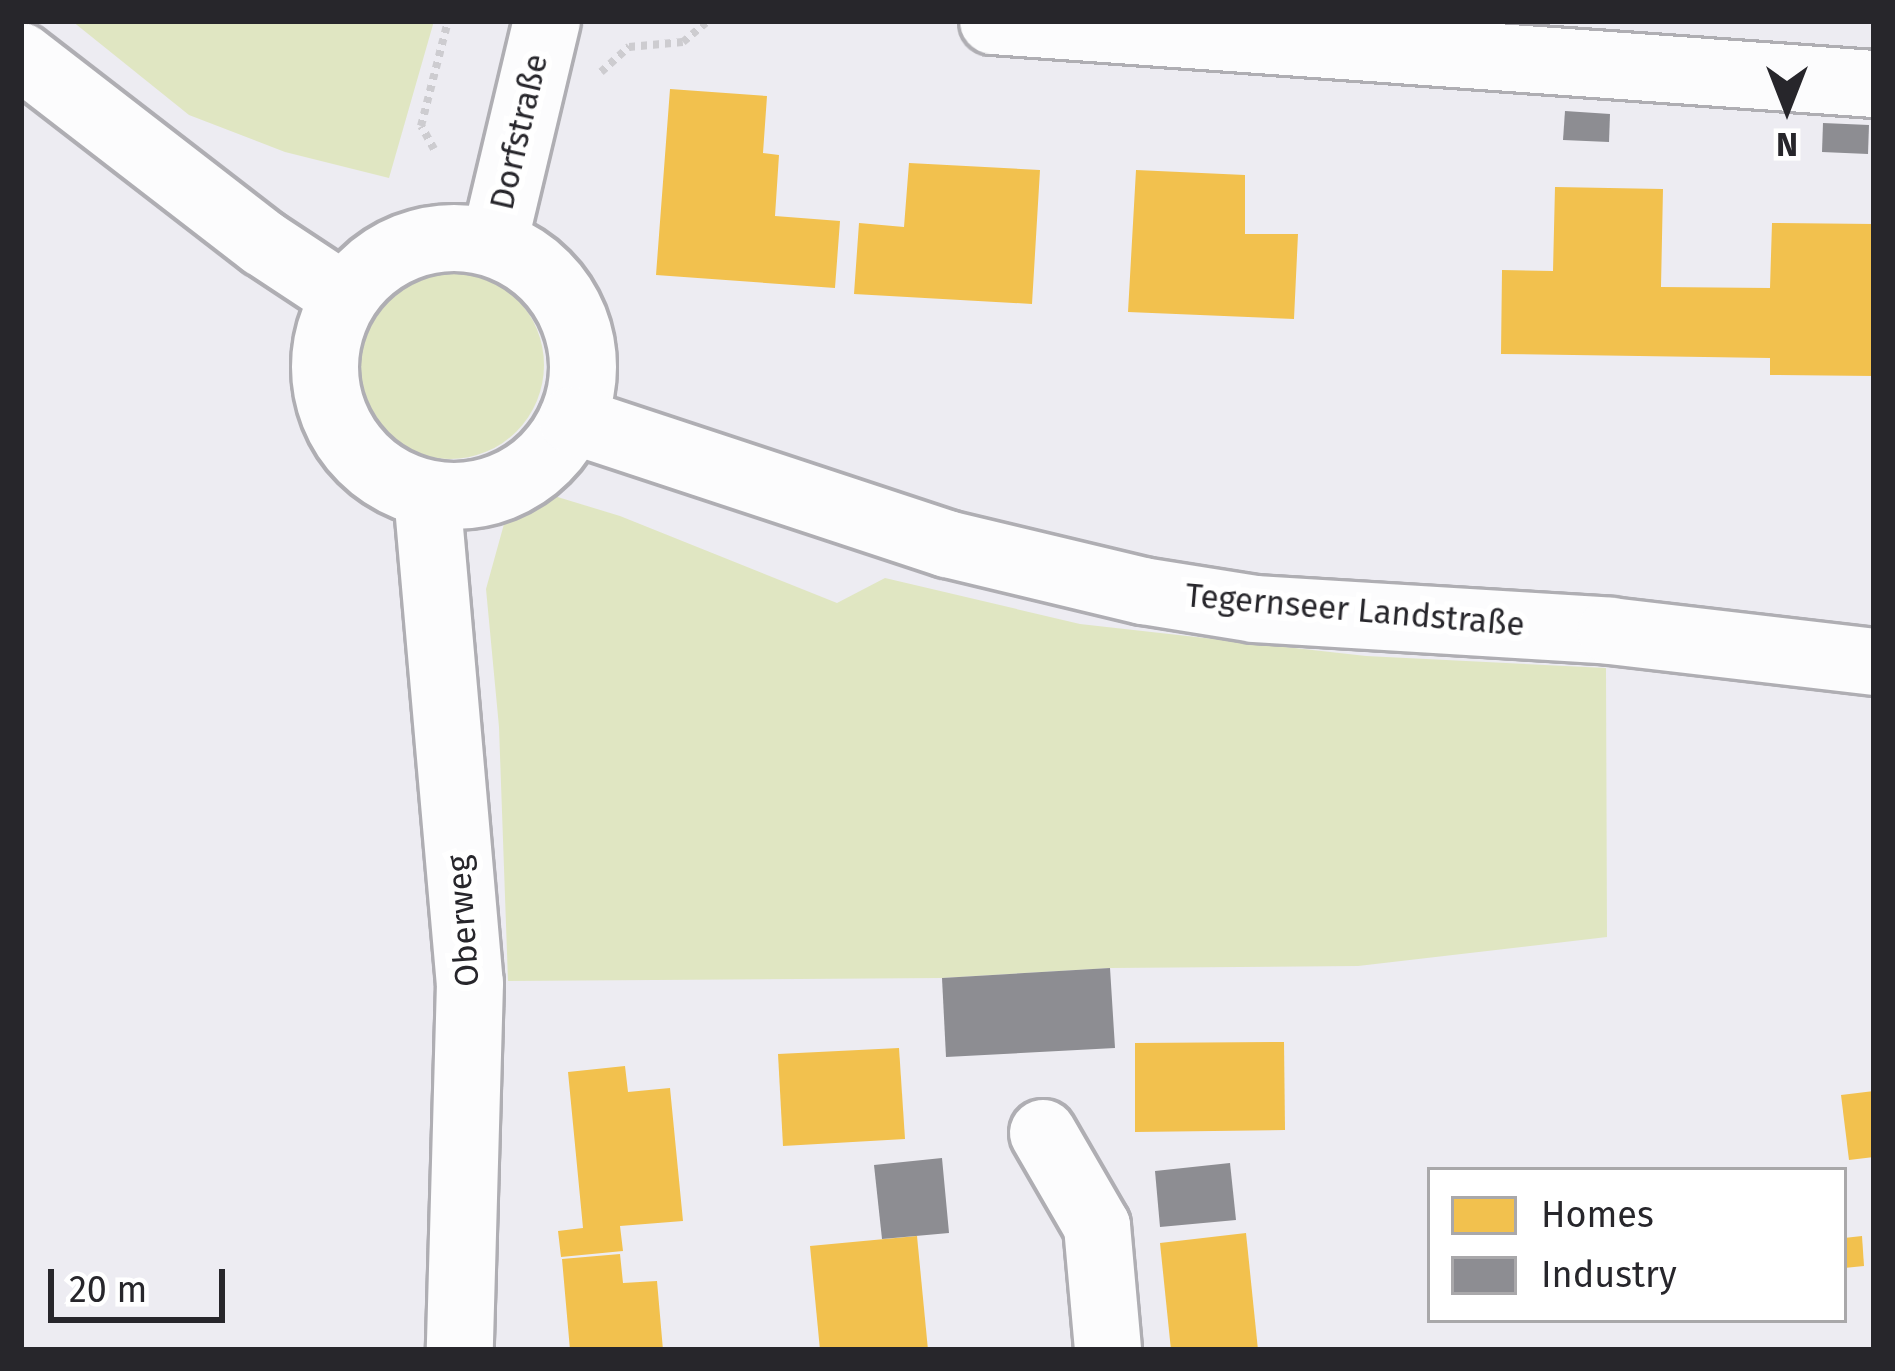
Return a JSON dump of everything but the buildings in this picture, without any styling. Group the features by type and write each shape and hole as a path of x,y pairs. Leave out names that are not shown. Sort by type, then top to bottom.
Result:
{"main road":[{"name":"Dorfstraße","path":"494,243 547,21"},
{"path":"993,21 1408,36 1874,84"},
{"path":"21,56 176,178 345,297"},
{"path":"452,237 494,243 526,259 553,284 573,314 583,350 583,385 572,420 553,451 526,474 476,494 428,494 385,476 354,450 333,414 325,375 328,334 345,297 373,266 410,245 452,237"},
{"name":"Tegernseer Landstraße","path":"572,420 947,544 1143,591 1256,609 1611,631 1874,662"},
{"name":"Oberweg","path":"428,494 470,982 460,1350"},
{"path":"1043,1133 1096,1226 1108,1350"}],"path":[{"path":"434,149 421,126 448,21"},
{"path":"595,84 603,68 629,46 683,42 708,21"}],"green space":[{"path":"72,21 434,21 389,178 285,152 189,115"},
{"path":"450,271 486,278 517,298 537,329 544,365 537,401 517,432 486,452 450,459 414,452 383,432 363,401 356,365 363,329 383,298 414,278"},
{"path":"551,495 620,516 837,603 885,578 1080,624 1366,656 1606,668 1607,937 1358,966 1110,968 942,978 508,981 499,727 486,589 504,524"}]}
